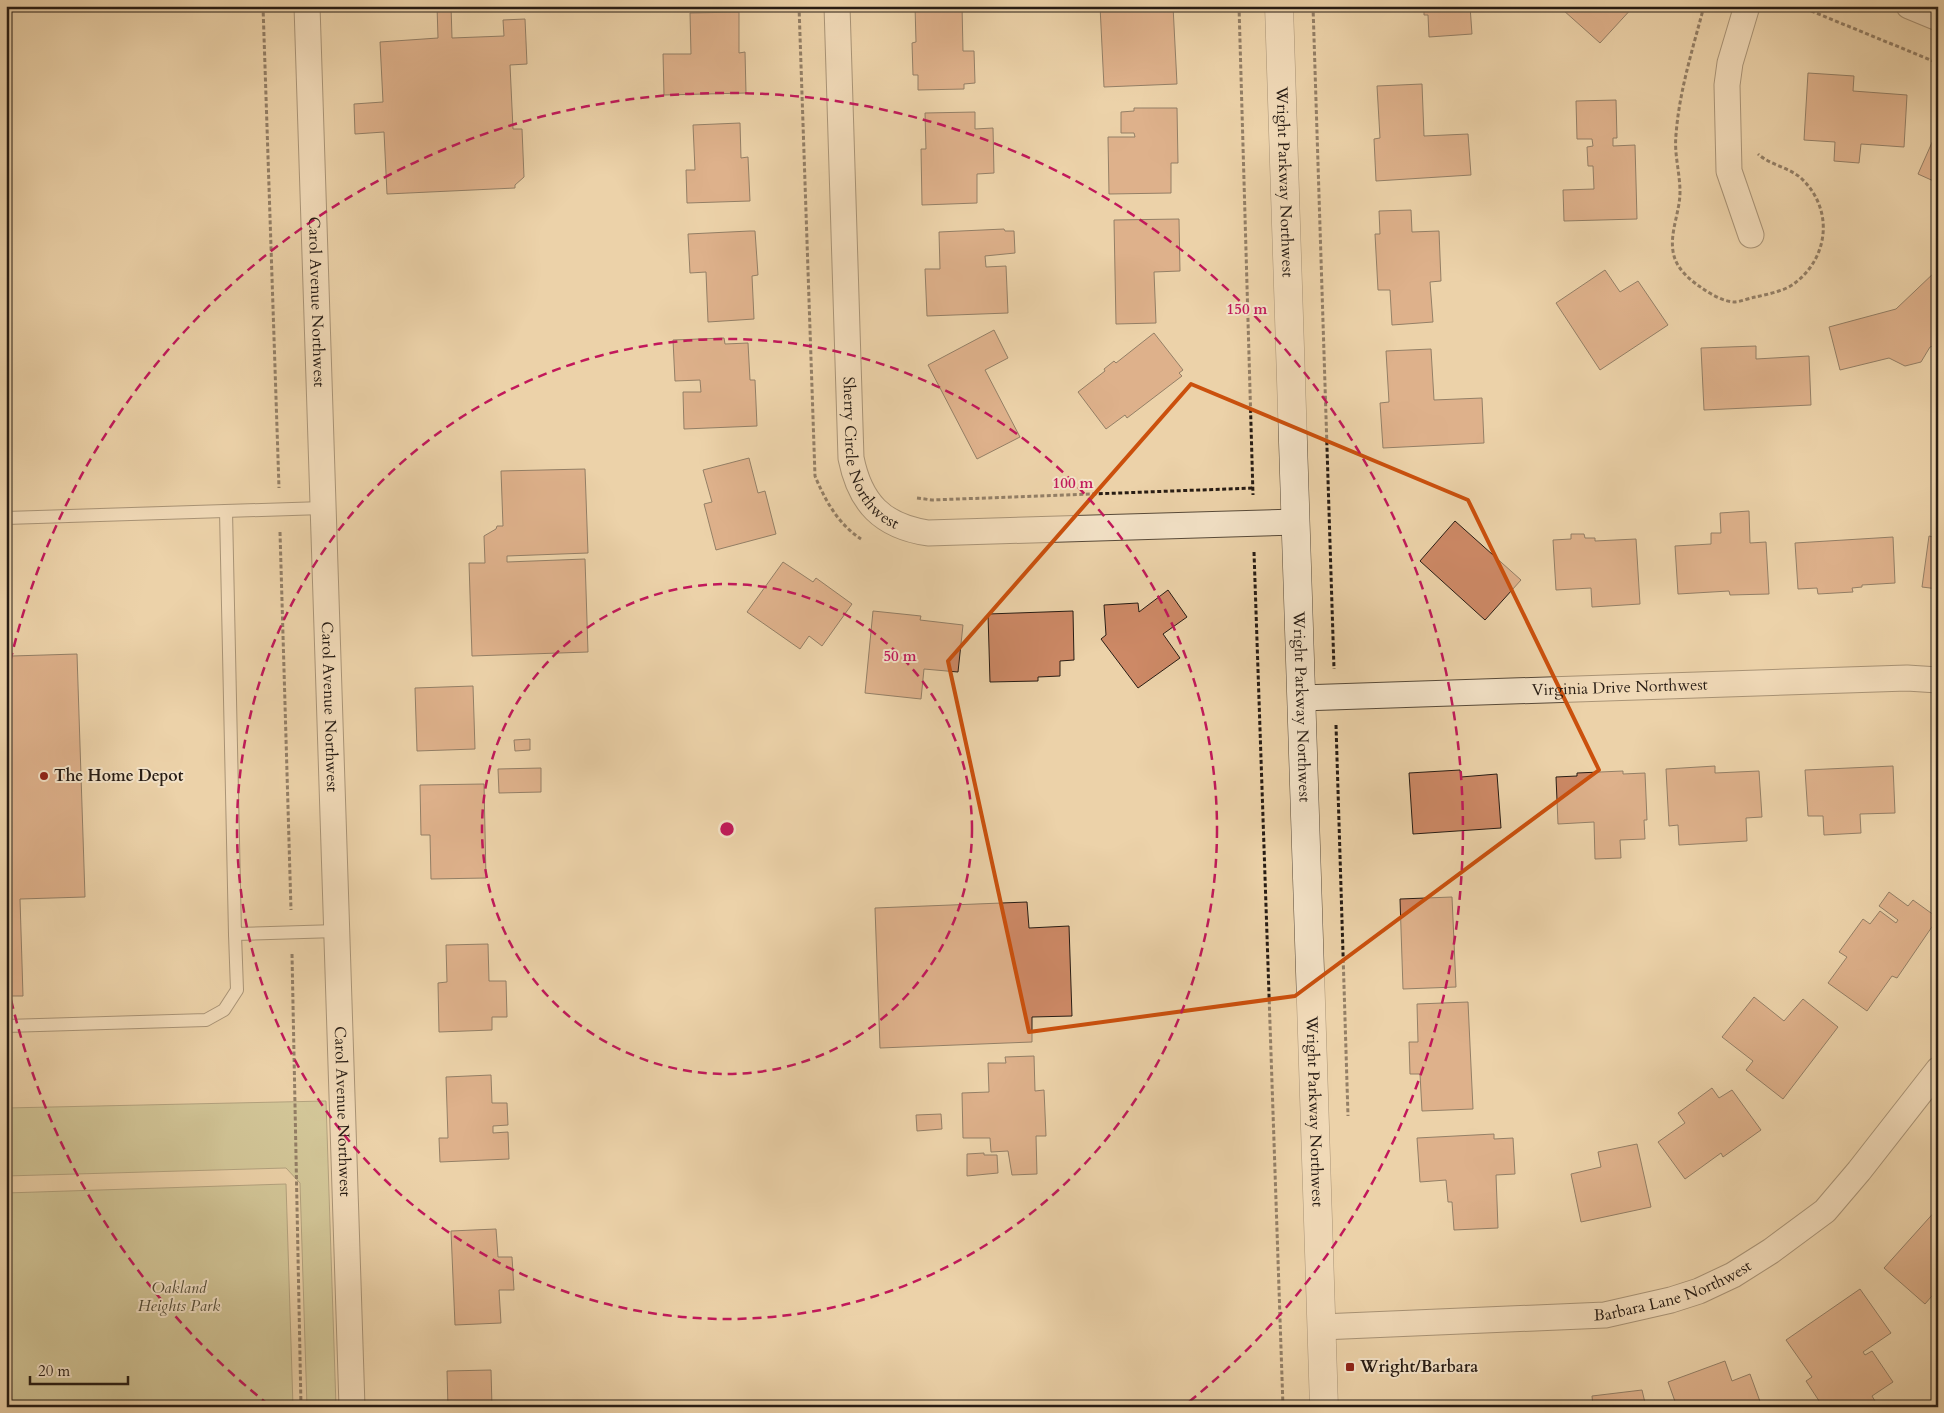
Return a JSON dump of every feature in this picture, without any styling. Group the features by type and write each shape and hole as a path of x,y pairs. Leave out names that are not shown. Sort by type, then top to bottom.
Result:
{"street":[{"name":"Carol Avenue Northwest","path":"307,6 352,1407"},
{"name":"Sherry Circle Northwest","path":"837,6 851,458 855,480 862,493 876,510 892,524 908,530 928,533 1296,522"},
{"name":"Wright Parkway Northwest","path":"1279,6 1324,1407"},
{"path":"1747,6 1730,63 1727,85 1728,171 1751,235"},
{"path":"1909,6 1938,18"},
{"name":"Virginia Drive Northwest","path":"1301,698 1907,678 1938,680"},
{"name":"Barbara Lane Northwest","path":"1321,1327 1605,1315 1699,1291 1741,1270 1824,1211 1859,1171 1938,1070"}],"lane":[{"path":"6,518 323,508"},
{"path":"6,1026 206,1020 224,1010 237,990 234,934 226,511"},
{"path":"234,934 337,931"}],"path":[{"path":"263,6 292,933 301,1407"},
{"path":"799,6 815,476 825,501 839,519 864,540"},
{"path":"1239,6 1253,523 1283,1407"},
{"path":"1799,6 1938,64"},
{"path":"911,497 932,500 1252,488"},
{"path":"1245,552 1254,552"}],"highlighted area":[{"path":"1191,384 1468,500 1599,770 1295,996 1029,1032 948,661"}],"green space":[{"path":"326,1101 336,1407 307,1407 300,1183 286,1168 6,1176 6,1108"},
{"name":"Oakland Heights Park","path":"286,1184 293,1407 6,1407 6,1193"}],"building":[{"path":"437,6 451,6 452,38 504,36 503,20 525,19 527,64 510,65 513,129 522,129 524,177 515,185 515,188 387,194 384,132 355,134 354,104 383,102 380,42 438,38"},
{"path":"915,6 962,6 963,51 974,51 975,83 964,84 964,89 918,90 918,75 913,75 912,43 916,42"},
{"path":"1100,6 1173,6 1177,84 1104,87"},
{"path":"1424,6 1470,6 1472,34 1429,37 1428,15 1424,15"},
{"path":"1566,6 1634,6 1600,43 1563,10"},
{"path":"739,12 739,53 745,52 746,93 664,95 663,54 691,54 690,13"},
{"path":"1808,73 1854,76 1853,91 1907,95 1904,147 1861,144 1859,163 1834,161 1835,142 1804,140"},
{"path":"1422,84 1424,136 1468,134 1471,175 1376,181 1374,139 1380,138 1377,86"},
{"path":"1616,100 1617,138 1613,138 1613,146 1635,145 1637,219 1564,221 1563,190 1594,189 1593,166 1588,166 1587,147 1593,146 1592,139 1577,139 1576,101"},
{"path":"1134,108 1177,108 1178,163 1171,163 1171,193 1109,194 1108,137 1135,137 1134,133 1121,133 1121,112 1134,111"},
{"path":"975,112 975,129 993,128 994,173 977,174 977,203 922,205 921,149 926,149 925,113"},
{"path":"740,123 741,158 748,157 750,201 687,203 686,170 695,170 693,125"},
{"path":"1938,129 1938,183 1918,174"},
{"path":"1411,210 1412,232 1439,231 1441,281 1430,282 1433,322 1392,325 1390,290 1378,290 1375,234 1380,234 1379,211"},
{"path":"1179,219 1180,271 1154,272 1156,323 1116,324 1114,220"},
{"path":"1004,229 1005,231 1014,231 1015,253 985,256 986,267 1006,266 1008,313 927,316 925,269 940,269 939,232"},
{"path":"755,231 758,275 752,276 754,319 708,322 706,272 690,273 688,234"},
{"path":"1605,270 1620,292 1638,281 1668,325 1600,370 1556,303"},
{"path":"1936,271 1938,331 1935,334 1938,344 1930,347 1921,362 1905,366 1889,358 1840,370 1829,327 1896,309"},
{"path":"994,330 1008,358 985,370 1020,437 977,459 928,365"},
{"path":"1154,333 1183,370 1179,373 1182,376 1127,418 1125,415 1106,429 1078,392 1105,371 1104,369 1114,361 1116,363"},
{"path":"724,338 725,344 748,343 750,380 755,380 757,426 684,429 683,392 701,392 700,380 675,381 673,340"},
{"path":"1756,346 1756,359 1809,356 1811,405 1704,410 1701,348"},
{"path":"1431,349 1434,400 1482,398 1484,443 1383,448 1380,403 1389,402 1386,351"},
{"path":"749,458 758,493 765,491 776,534 716,550 704,504 712,502 703,470"},
{"path":"585,469 588,553 507,556 507,562 585,559 588,652 472,656 469,563 485,563 484,536 496,529 497,526 503,526 501,471"},
{"path":"1749,511 1750,543 1766,542 1769,594 1730,595 1729,591 1678,594 1675,546 1711,544 1711,533 1721,533 1720,513"},
{"path":"1455,521 1521,580 1485,620 1420,561"},
{"path":"1571,534 1584,534 1585,538 1595,538 1595,541 1636,539 1640,604 1592,607 1591,588 1556,590 1553,540 1571,539"},
{"path":"1929,536 1938,538 1938,589 1922,587"},
{"path":"1893,537 1895,583 1862,585 1862,587 1852,588 1853,592 1818,594 1817,588 1798,589 1795,543"},
{"path":"783,562 813,582 816,578 852,604 822,646 809,636 800,649 747,612"},
{"name":"The Home Depot","path":"6,563 9,563 12,656 77,654 85,897 20,899 23,996 6,996"},
{"path":"1168,590 1187,617 1163,634 1180,658 1138,688 1101,639 1106,635 1104,605 1138,603 1139,612"},
{"path":"873,611 921,616 920,620 963,625 958,672 924,669 921,699 865,693"},
{"path":"1073,611 1074,660 1060,661 1060,676 1038,677 1038,681 990,682 988,614"},
{"path":"473,686 475,749 417,751 415,688"},
{"path":"530,739 530,750 515,751 514,740"},
{"path":"1715,766 1715,773 1759,771 1762,817 1746,818 1747,841 1679,845 1678,825 1669,826 1666,769"},
{"path":"1893,766 1895,813 1860,814 1861,833 1824,835 1823,816 1808,816 1805,770"},
{"path":"541,768 541,792 499,793 498,769"},
{"path":"1460,770 1461,777 1497,774 1501,828 1413,834 1409,773"},
{"path":"1623,771 1623,774 1645,773 1647,820 1644,820 1645,839 1620,840 1621,858 1595,859 1594,822 1558,824 1556,777 1577,776 1577,773"},
{"path":"484,784 486,878 431,879 430,835 421,835 420,785"},
{"path":"1889,892 1908,906 1913,900 1938,918 1897,978 1892,976 1867,1011 1828,983 1847,957 1839,952 1863,919 1870,924 1880,911 1896,923 1898,920 1879,906"},
{"path":"1452,897 1456,987 1403,989 1400,899"},
{"path":"1027,902 1029,928 1069,926 1072,1016 1032,1017 1032,1042 880,1048 875,908"},
{"path":"488,944 489,981 506,981 507,1017 492,1017 492,1030 439,1032 438,983 447,982 446,945"},
{"path":"1754,997 1784,1021 1803,999 1838,1027 1783,1099 1746,1070 1753,1061 1722,1037"},
{"path":"1468,1002 1473,1109 1422,1111 1420,1074 1410,1074 1409,1042 1418,1042 1417,1004"},
{"path":"1034,1056 1035,1091 1044,1090 1046,1136 1036,1136 1037,1174 1012,1175 1008,1151 991,1152 990,1138 963,1138 962,1093 989,1092 988,1063 1006,1063 1005,1057"},
{"path":"491,1075 492,1103 507,1103 508,1125 493,1126 493,1133 508,1132 509,1159 440,1162 439,1138 448,1138 446,1077"},
{"path":"1712,1088 1719,1098 1732,1090 1761,1130 1723,1157 1721,1153 1685,1179 1658,1142 1685,1123 1678,1113"},
{"path":"941,1114 942,1129 917,1131 916,1115"},
{"path":"1494,1134 1494,1139 1513,1138 1515,1174 1496,1175 1498,1228 1454,1230 1452,1202 1448,1202 1446,1180 1420,1182 1417,1138"},
{"path":"1637,1144 1651,1207 1581,1222 1571,1174 1601,1167 1598,1152"},
{"path":"984,1153 984,1155 997,1155 998,1173 967,1176 967,1154"},
{"path":"1938,1208 1938,1289 1925,1304 1884,1268"},
{"path":"496,1229 498,1257 512,1257 514,1290 499,1290 501,1323 455,1325 451,1231"},
{"path":"1860,1289 1891,1333 1863,1352 1865,1355 1872,1351 1893,1382 1872,1396 1875,1401 1866,1407 1823,1407 1806,1381 1812,1377 1786,1340"},
{"path":"1725,1361 1732,1381 1750,1374 1762,1407 1677,1407 1668,1382"},
{"path":"491,1370 492,1407 448,1407 447,1371"},
{"path":"1642,1390 1646,1407 1593,1407 1592,1396"}],"place":[{"name":"The Home Depot","path":"44,776"},
{"name":"Wright/Barbara","path":"1350,1367"}]}
